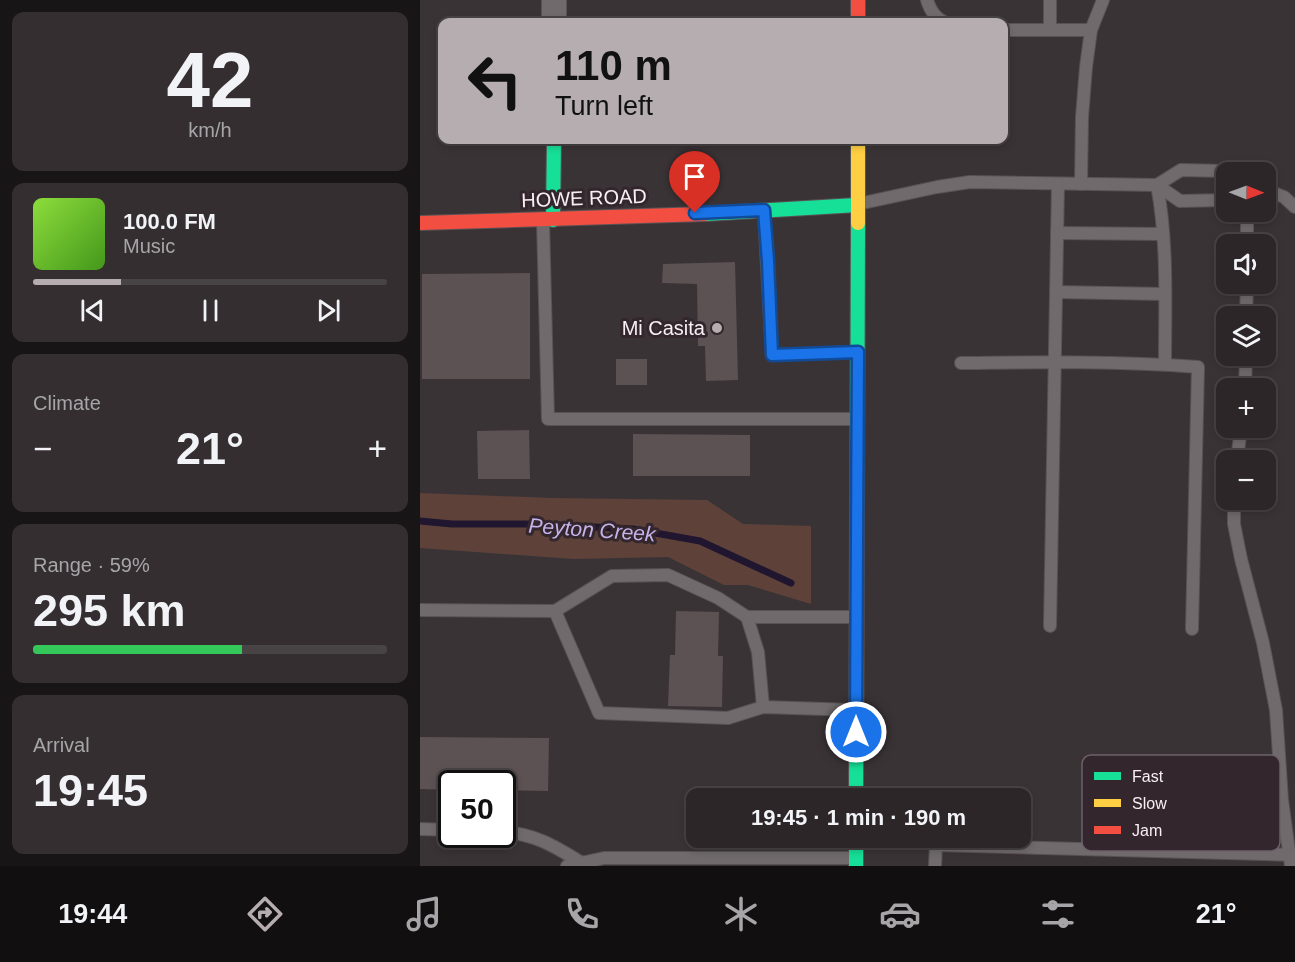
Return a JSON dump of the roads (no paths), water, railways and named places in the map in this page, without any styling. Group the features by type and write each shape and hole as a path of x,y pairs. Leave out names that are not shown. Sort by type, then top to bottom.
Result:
{"main road":[{"path":"858,0 858,18"},
{"path":"548,220 554,144"},
{"path":"856,788 858,144"},
{"name":"HOWE ROAD","path":"420,223 548,220 858,205"}],"street":[{"path":"554,0 554,18"}],"lane":[{"path":"927,0 938,18"},
{"path":"1050,0 1050,30"},
{"path":"1081,184 1083,117 1091,30 1103,0"},
{"path":"1008,30 1091,30"},
{"path":"858,205 970,182 1157,185 1181,170 1216,171"},
{"path":"1050,626 1058,183"},
{"path":"1157,185 1180,201 1216,200"},
{"path":"1157,185 1162,209 1166,364"},
{"path":"1276,194 1284,197 1295,207"},
{"path":"764,210 772,355 858,352"},
{"path":"548,220 548,419 858,419"},
{"path":"1057,232 1163,234"},
{"path":"1056,292 1164,294"},
{"path":"961,363 1054,362 1166,364 1198,367 1192,629"},
{"path":"1234,510 1234,524 1241,559 1263,643 1276,710 1279,755"},
{"path":"420,610 555,611 612,576 668,575 718,598 747,617 856,617"},
{"path":"555,611 599,713 728,718 763,707 856,710"},
{"path":"747,617 758,652 763,707"},
{"path":"1089,851 1292,859 1282,800 1280,770"},
{"path":"420,829 438,830"},
{"path":"516,833 553,846 582,863"},
{"path":"935,866 936,845 1082,851"},
{"path":"567,866 604,858 856,862"}],"waterway":[{"name":"Peyton Creek","path":"420,521 633,529 700,541 791,583"}],"place":[{"name":"Mi Casita","path":"717,328"}]}
